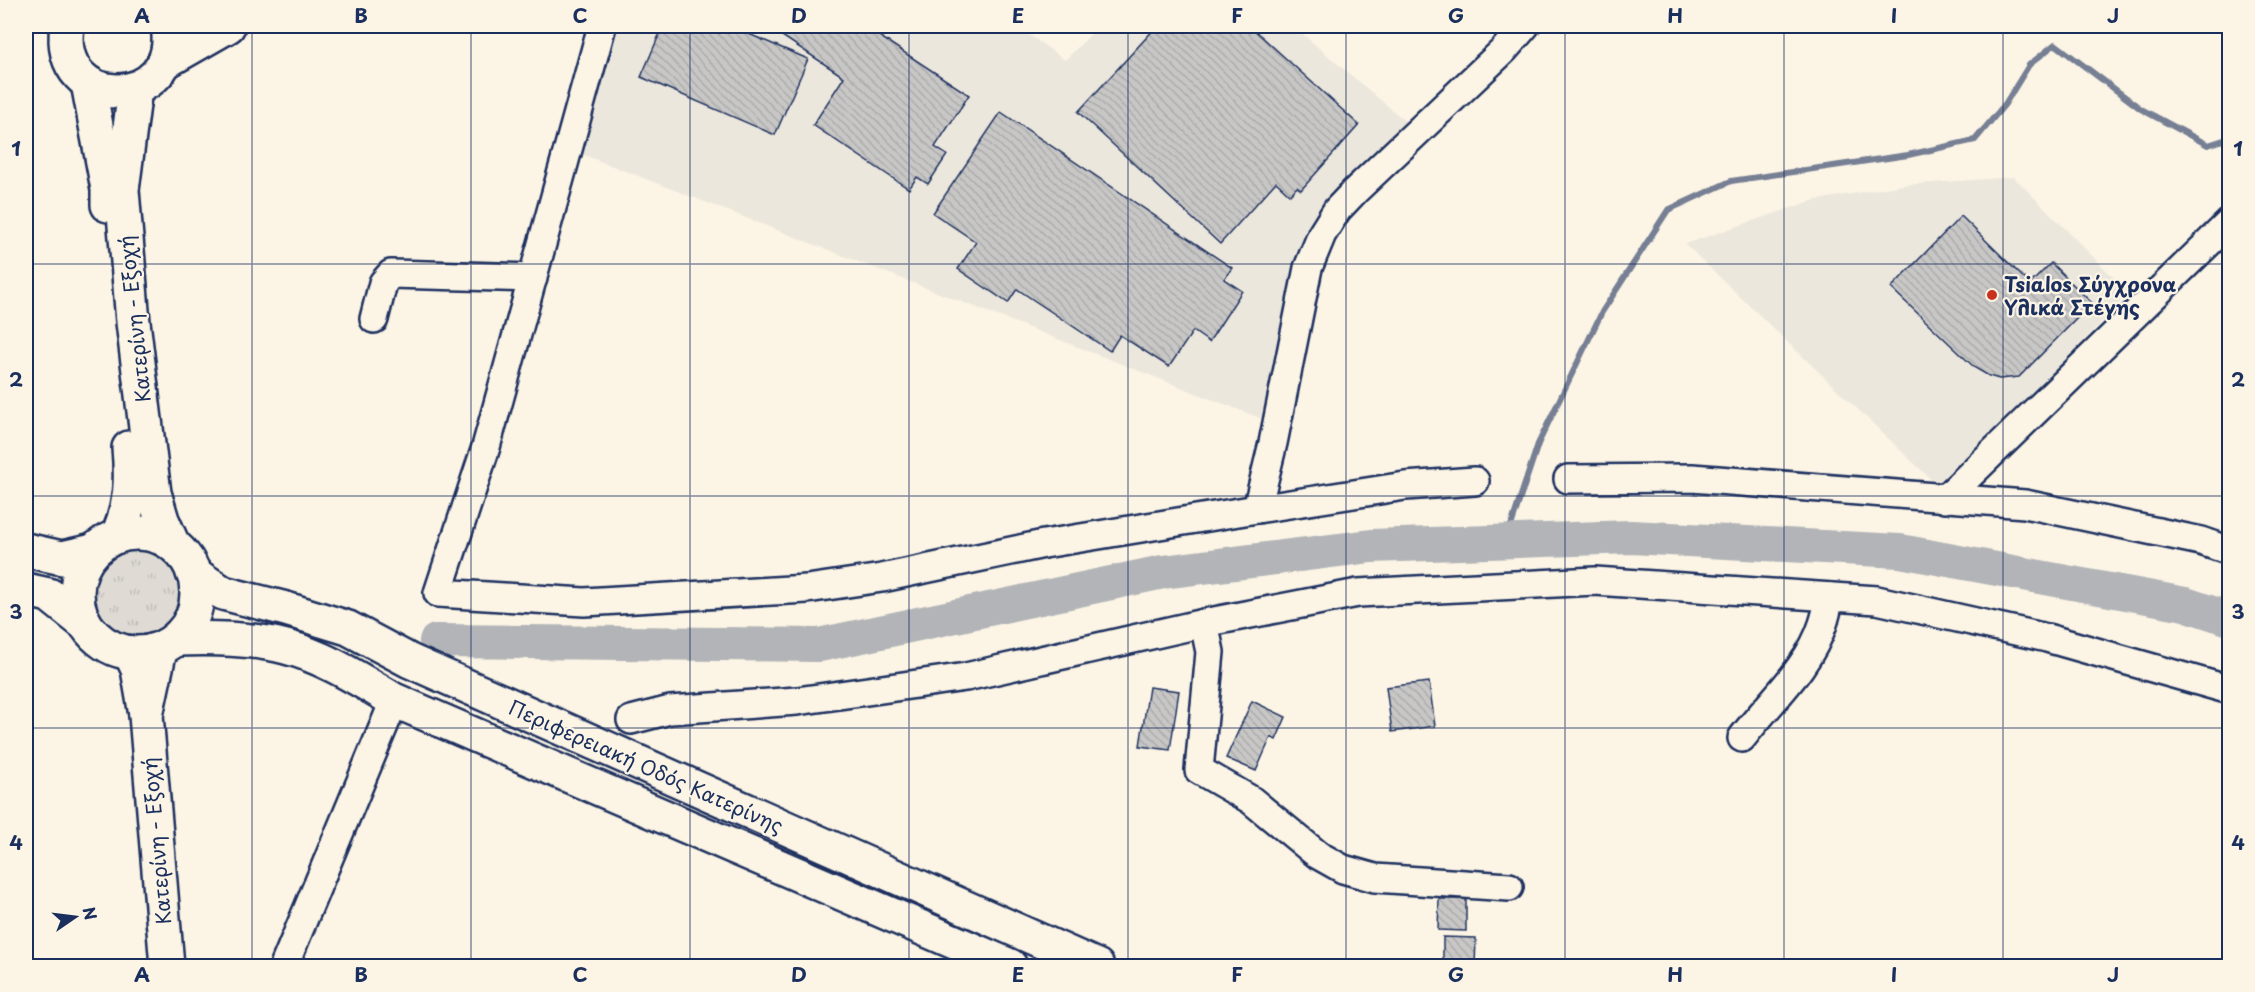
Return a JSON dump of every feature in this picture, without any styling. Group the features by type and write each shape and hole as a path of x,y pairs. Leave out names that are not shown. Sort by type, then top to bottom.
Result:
{"main road":[{"name":"Κατερίνη - Εξοχή","path":"67,26 65,42 69,60 74,70 88,83 108,189 114,304 131,470 127,515 106,543"},
{"path":"88,83 105,90 135,89 152,80 165,62 170,40 168,26"},
{"path":"165,62 228,26"},
{"name":"Κατερίνη - Εξοχή","path":"135,89 122,190 133,322 154,493 173,545"},
{"path":"26,550 62,558 137,532 165,540 187,559 197,586 196,606 189,624 156,647 104,644 89,631 77,604 77,586 82,567 106,543"},
{"name":"Περιφερειακή Οδός Κατερίνης","path":"193,573 222,593 348,628 410,661 1097,966"},
{"path":"26,590 49,595 84,623"},
{"name":"Περιφερειακή Οδός Κατερίνης","path":"156,647 214,638 264,642 315,657 394,699 1010,966"},
{"name":"Κατερίνη - Εξοχή","path":"156,647 138,669 146,715 167,966"}],"street":[{"path":"602,26 486,447 438,593 584,602 807,589 882,578 1044,544 1257,509 1405,486 1475,480"},
{"path":"1257,509 1308,267 1322,234 1337,210 1355,191 1504,50 1525,26"},
{"path":"1945,499 2229,222"},
{"path":"374,319 383,283 392,274 533,278"},
{"path":"1568,478 1692,478 2025,504 2201,542 2229,551"},
{"path":"630,720 670,710 797,701 966,677 1204,623 1358,593 1594,581 1877,600 2048,638 2229,690"},
{"path":"1742,738 1795,673 1814,644 1823,624 1830,597"},
{"path":"1204,623 1210,652 1199,770 1251,800 1318,855 1343,869 1375,878 1509,887"},
{"path":"284,966 390,711"}],"shaded area":[{"path":"619,26 1017,26 1065,60 1099,26 1293,26 1410,125 1325,204 1301,242 1292,271 1265,420 579,153"},
{"path":"2014,177 2129,293 1942,490 1685,244 1811,201 1902,185"}],"green space":[{"path":"136,549 153,553 168,562 177,577 181,594 177,611 168,626 153,635 136,639 119,635 104,626 95,611 91,594 95,577 104,562 119,553"}],"building":[{"path":"663,26 702,26 720,33 723,26 730,26 808,59 775,135 641,77"},
{"path":"767,26 864,26 969,95 935,147 947,155 928,184 917,177 909,189 813,125 844,77"},
{"path":"1157,26 1250,26 1359,125 1301,190 1297,187 1290,195 1276,182 1220,244 1078,112"},
{"path":"1001,112 1232,268 1224,279 1242,291 1209,342 1193,331 1169,367 1120,335 1110,351 1017,289 1008,303 958,269 976,242 933,213"},
{"name":"Tsialos Σύγχρονα Υλικά Στέγης","path":"1961,216 2030,284 2051,263 2092,303 2019,377 1999,379 1975,368 1891,288"},
{"path":"1429,682 1435,726 1392,732 1386,687"},
{"path":"1149,687 1179,691 1170,750 1140,746"},
{"path":"1252,701 1286,717 1276,740 1271,737 1256,771 1226,758"},
{"path":"1439,899 1466,899 1466,931 1438,930"},
{"path":"1443,937 1476,938 1475,966 1443,966"}],"waterway":[{"path":"1506,541 1538,444 1602,312 1668,210 1731,181 1908,155 1975,140 2005,104 2029,65 2055,44 2141,109 2208,145 2230,138"},
{"path":"436,641 819,645 1163,572 1371,546 1631,537 1900,551 2185,604 2230,619"}],"place":[{"name":"Tsialos Σύγχρονα Υλικά Στέγης","path":"1992,295"}]}
